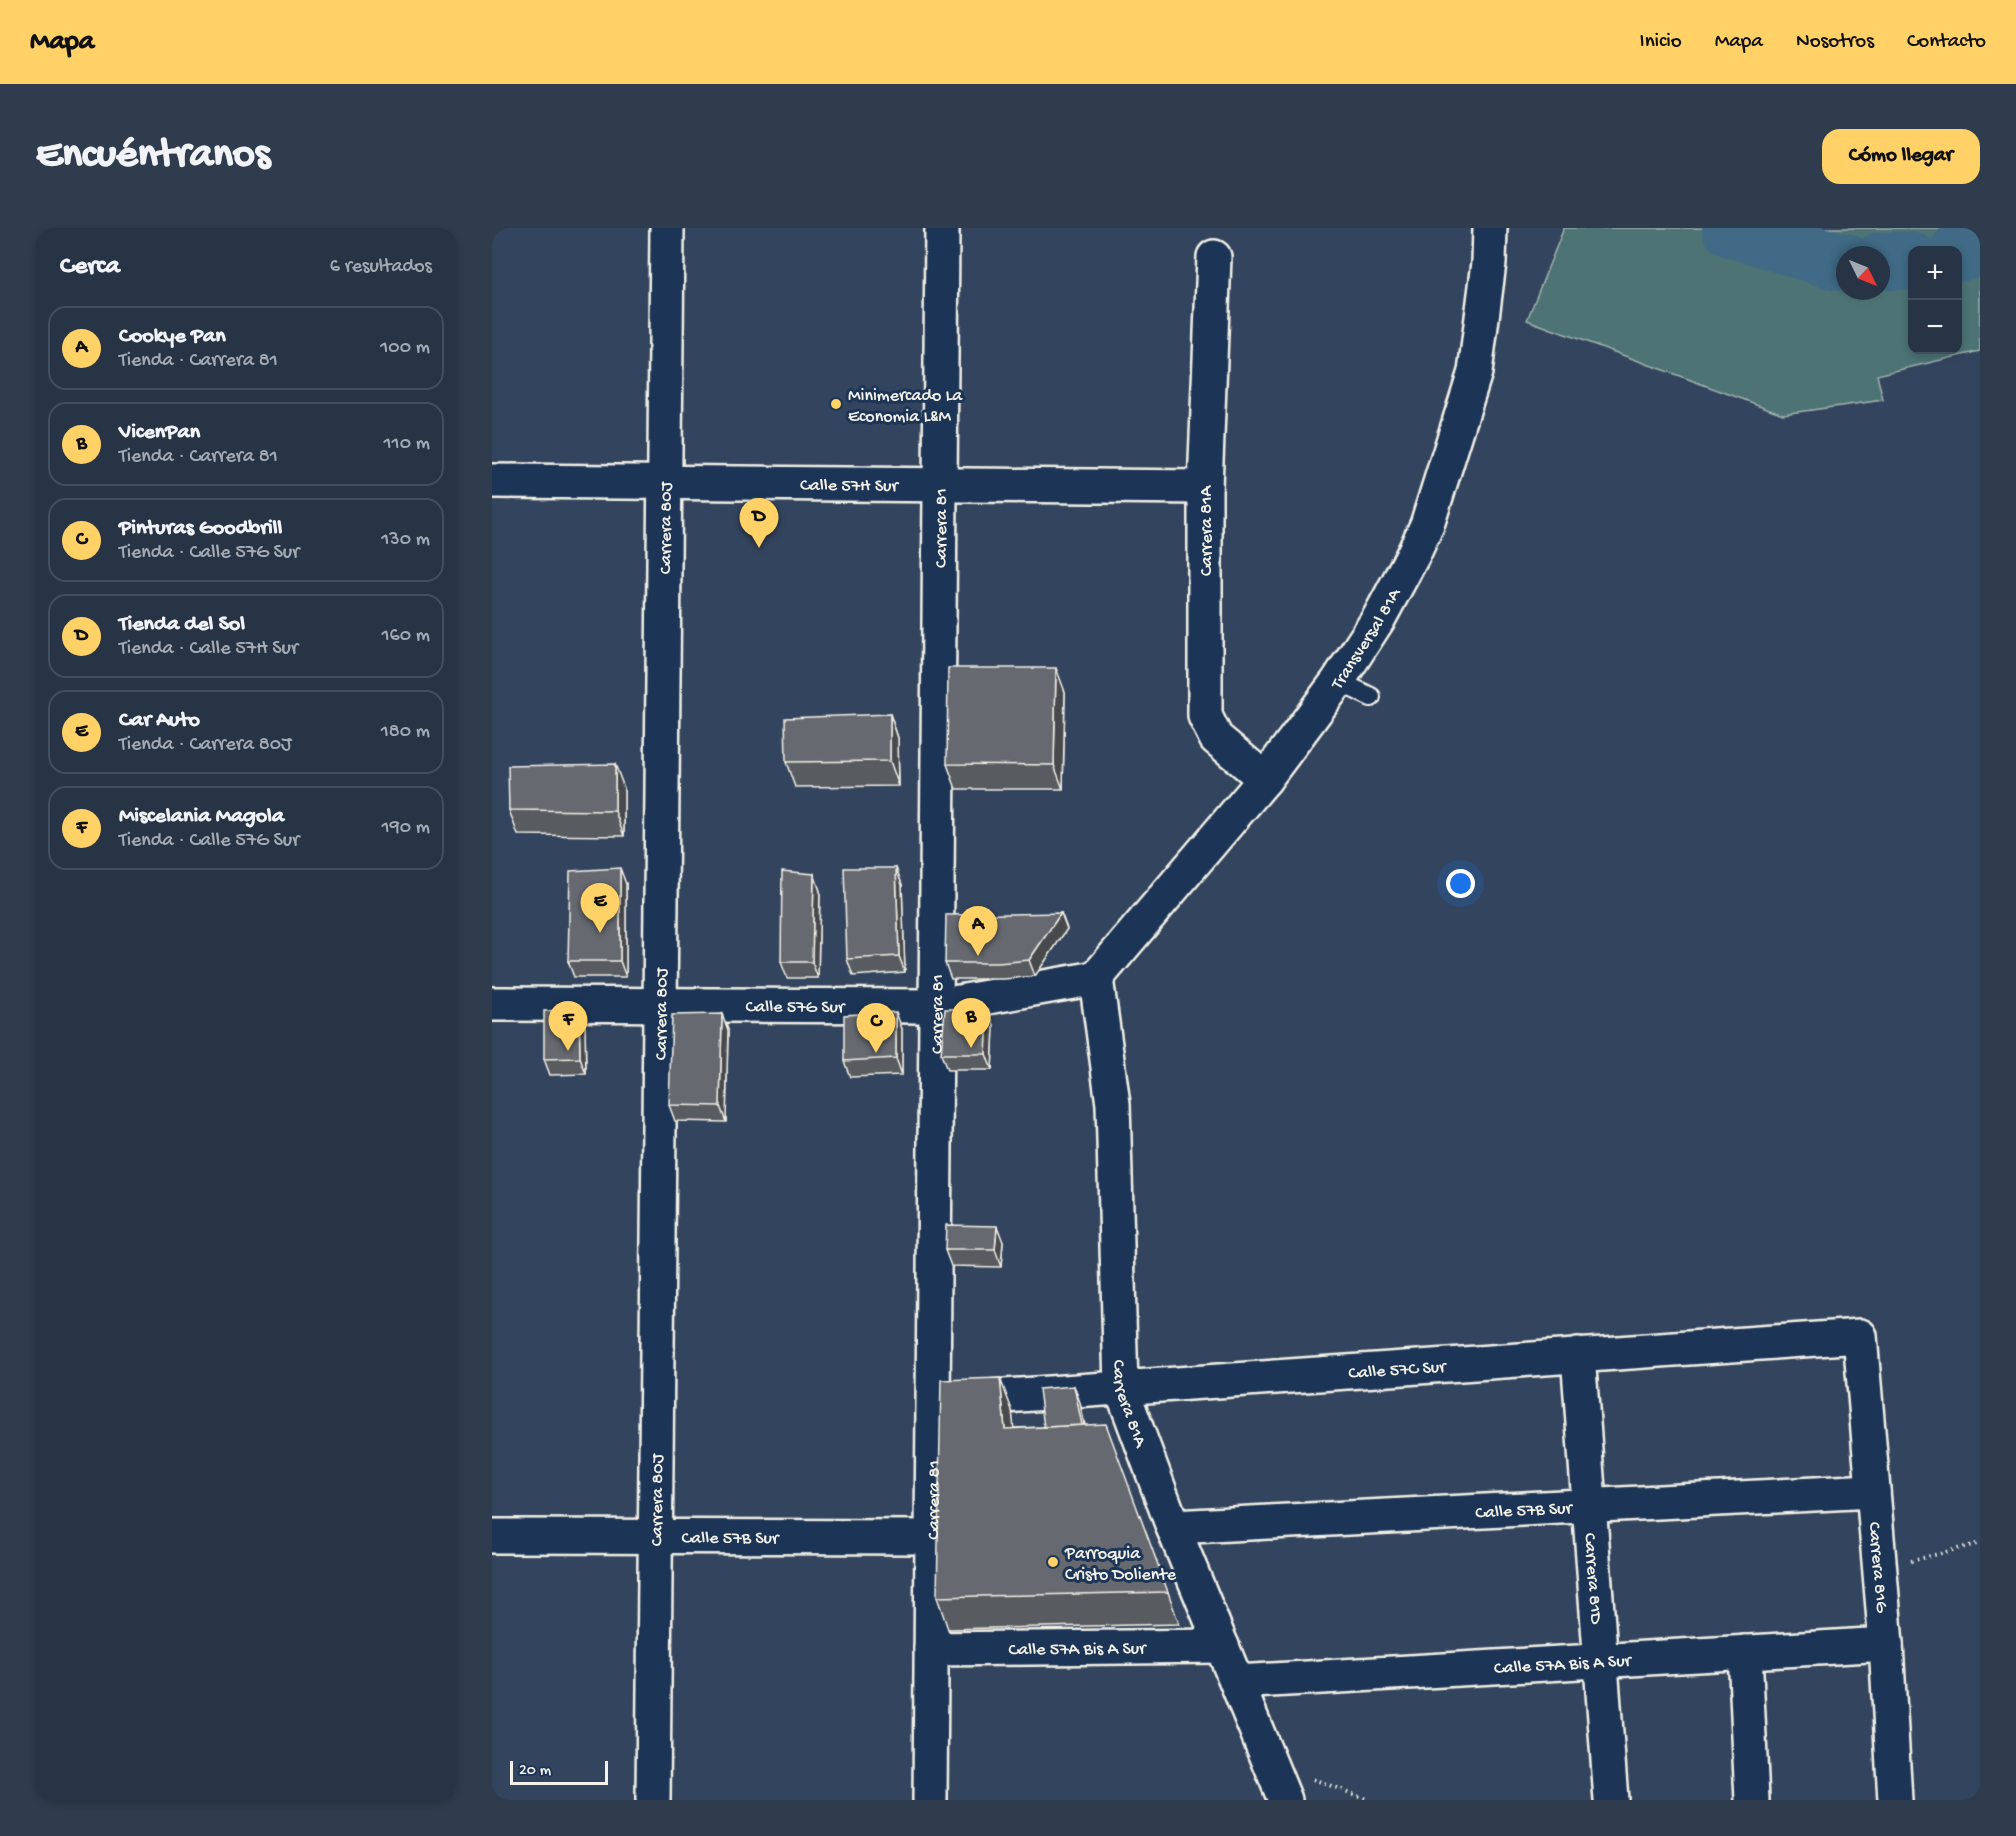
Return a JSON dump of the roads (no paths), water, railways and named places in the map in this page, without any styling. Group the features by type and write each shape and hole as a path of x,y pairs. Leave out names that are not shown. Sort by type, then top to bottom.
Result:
{"street":[{"name":"Carrera 80J","path":"653,1800 667,228"},
{"name":"Carrera 81","path":"930,1800 942,228"},
{"name":"Transversal 81A","path":"1096,978 1265,779 1338,681 1379,618 1427,525 1474,372 1489,263 1490,228"},
{"name":"Carrera 81A","path":"1214,257 1205,486 1205,716 1216,738 1265,779"},
{"name":"Calle 57H Sur","path":"492,482 1205,486"},
{"name":"Carrera 81A","path":"1096,978 1113,1104 1121,1387 1173,1527 1286,1800"},
{"name":"Calle 57G Sur","path":"492,1004 936,1006 1096,978"},
{"name":"Calle 57C Sur","path":"933,1401 1860,1336"},
{"name":"Carrera 81G","path":"1860,1336 1886,1644 1895,1800"},
{"name":"Carrera 81D","path":"1578,1355 1611,1800"},
{"name":"Calle 57B Sur","path":"1173,1527 1873,1491"},
{"name":"Calle 57B Sur","path":"492,1536 932,1537"},
{"name":"Calle 57A Bis A Sur","path":"1237,1682 1886,1644"},
{"name":"Calle 57A Bis A Sur","path":"931,1649 1222,1646"},
{"path":"1745,1652 1752,1800"}],"lane":[{"path":"1338,681 1371,697"}],"waterway":[{"path":"1731,228 1836,261"},
{"path":"1962,252 1980,247"},
{"path":"1890,261 1908,261"}],"place":[{"name":"Minimercado La Economia L&M","path":"836,404"},
{"name":"Tienda del Sol","path":"759,548"},
{"name":"Car Auto","path":"600,933"},
{"name":"Cookye Pan","path":"978,956"},
{"name":"VicenPan","path":"971,1048"},
{"name":"Miscelania Magola","path":"568,1051"},
{"name":"Pinturas Goodbrill","path":"876,1053"},
{"name":"Parroquia Cristo Doliente","path":"1053,1562"}]}
